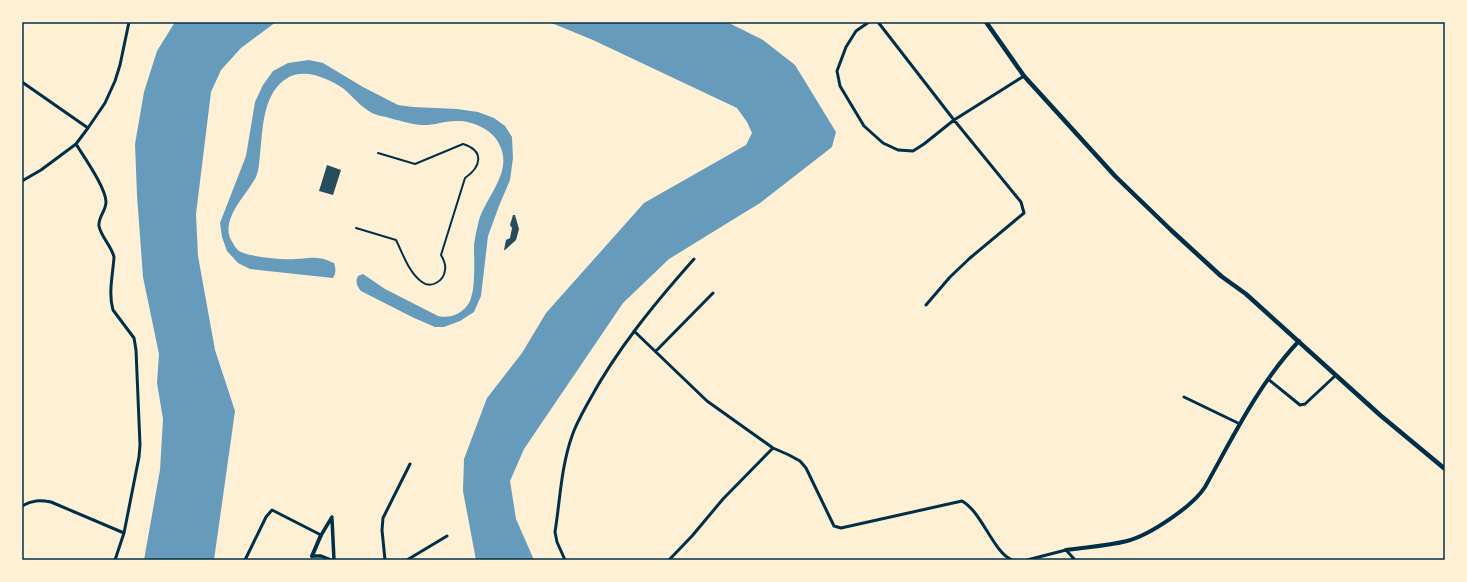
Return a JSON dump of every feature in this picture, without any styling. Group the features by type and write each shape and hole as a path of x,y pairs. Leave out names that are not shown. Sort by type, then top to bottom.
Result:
{"highway":[{"path":"986,22 1024,76 1115,176 1221,276 1246,294 1395,428 1445,468"}],"main road":[{"path":"1066,550 1127,541 1152,529 1183,510 1200,496 1240,424 1279,362 1299,341"},
{"path":"311,558 321,535"}],"street":[{"path":"22,181 76,144 105,103 120,65 129,22"},
{"path":"869,22 852,36 846,47 837,74 840,86 864,126 883,144 898,150 913,151 954,120 1024,76"},
{"path":"878,22 954,120 1021,202 1024,213 950,277 926,305"},
{"path":"22,82 88,128"},
{"path":"76,144 99,181 106,200 99,224 100,230 111,248 114,257 111,295 112,305 113,310 134,338 136,350 140,445 135,481 124,533 115,560"},
{"path":"356,228 396,240 411,270 418,278 429,285 436,284 445,272 445,264 442,255 465,178 474,172 479,160 477,153 473,148 463,144 415,164 378,153"},
{"path":"565,560 557,542 556,532 564,468 572,436 597,387 634,331 694,259"},
{"path":"656,351 713,293"},
{"path":"634,331 707,401 773,448 800,461 806,468 833,524 837,528 962,501 972,508 1010,560"},
{"path":"1268,380 1300,405 1305,404 1336,375"},
{"path":"1184,397 1240,424"},
{"path":"669,560 723,499 773,448"},
{"path":"385,560 382,530 383,518 410,464"},
{"path":"22,506 38,500 51,502 124,533"},
{"path":"245,560 266,517 272,510 321,535 332,517 333,560 321,556 311,558"},
{"path":"407,560 447,536"},
{"path":"1027,560 1066,550 1075,560"},
{"path":"672,557 676,560"}],"water":[{"path":"175,22 276,22 241,48 221,70 211,92 196,214 198,256 215,350 235,411 214,560 144,560 160,470 163,419 157,383 159,354 143,277 135,144 144,92 157,51"},
{"path":"549,22 727,22 763,40 795,65 836,132 832,147 760,203 669,259 623,303 524,449 510,481 516,519 534,560 476,560 463,491 464,459 487,398 522,353 546,313 644,203 746,145 752,133 747,122 737,108 593,40"},
{"path":"309,60 323,63 363,87 398,105 457,109 478,112 494,118 505,126 512,137 513,158 510,180 488,236 481,296 474,312 460,321 444,327 435,327 361,291 357,280 358,276 363,274 385,289 438,316 447,317 455,315 463,310 469,303 473,291 474,245 479,220 502,172 502,152 498,142 491,133 469,122 453,121 421,125 372,113 357,102 344,89 325,78 310,74 296,75 289,77 280,84 274,92 269,101 263,123 257,174 232,214 229,223 229,232 233,244 238,250 246,254 275,259 319,258 334,263 335,271 333,278 250,269 238,263 227,251 222,237 220,223 246,156 255,102 263,85 273,71 288,63"}],"building":[{"path":"327,165 341,170 333,195 319,191"},
{"path":"513,215 515,215 519,229 516,240 504,250 506,240 510,238 512,228 510,225"}]}
